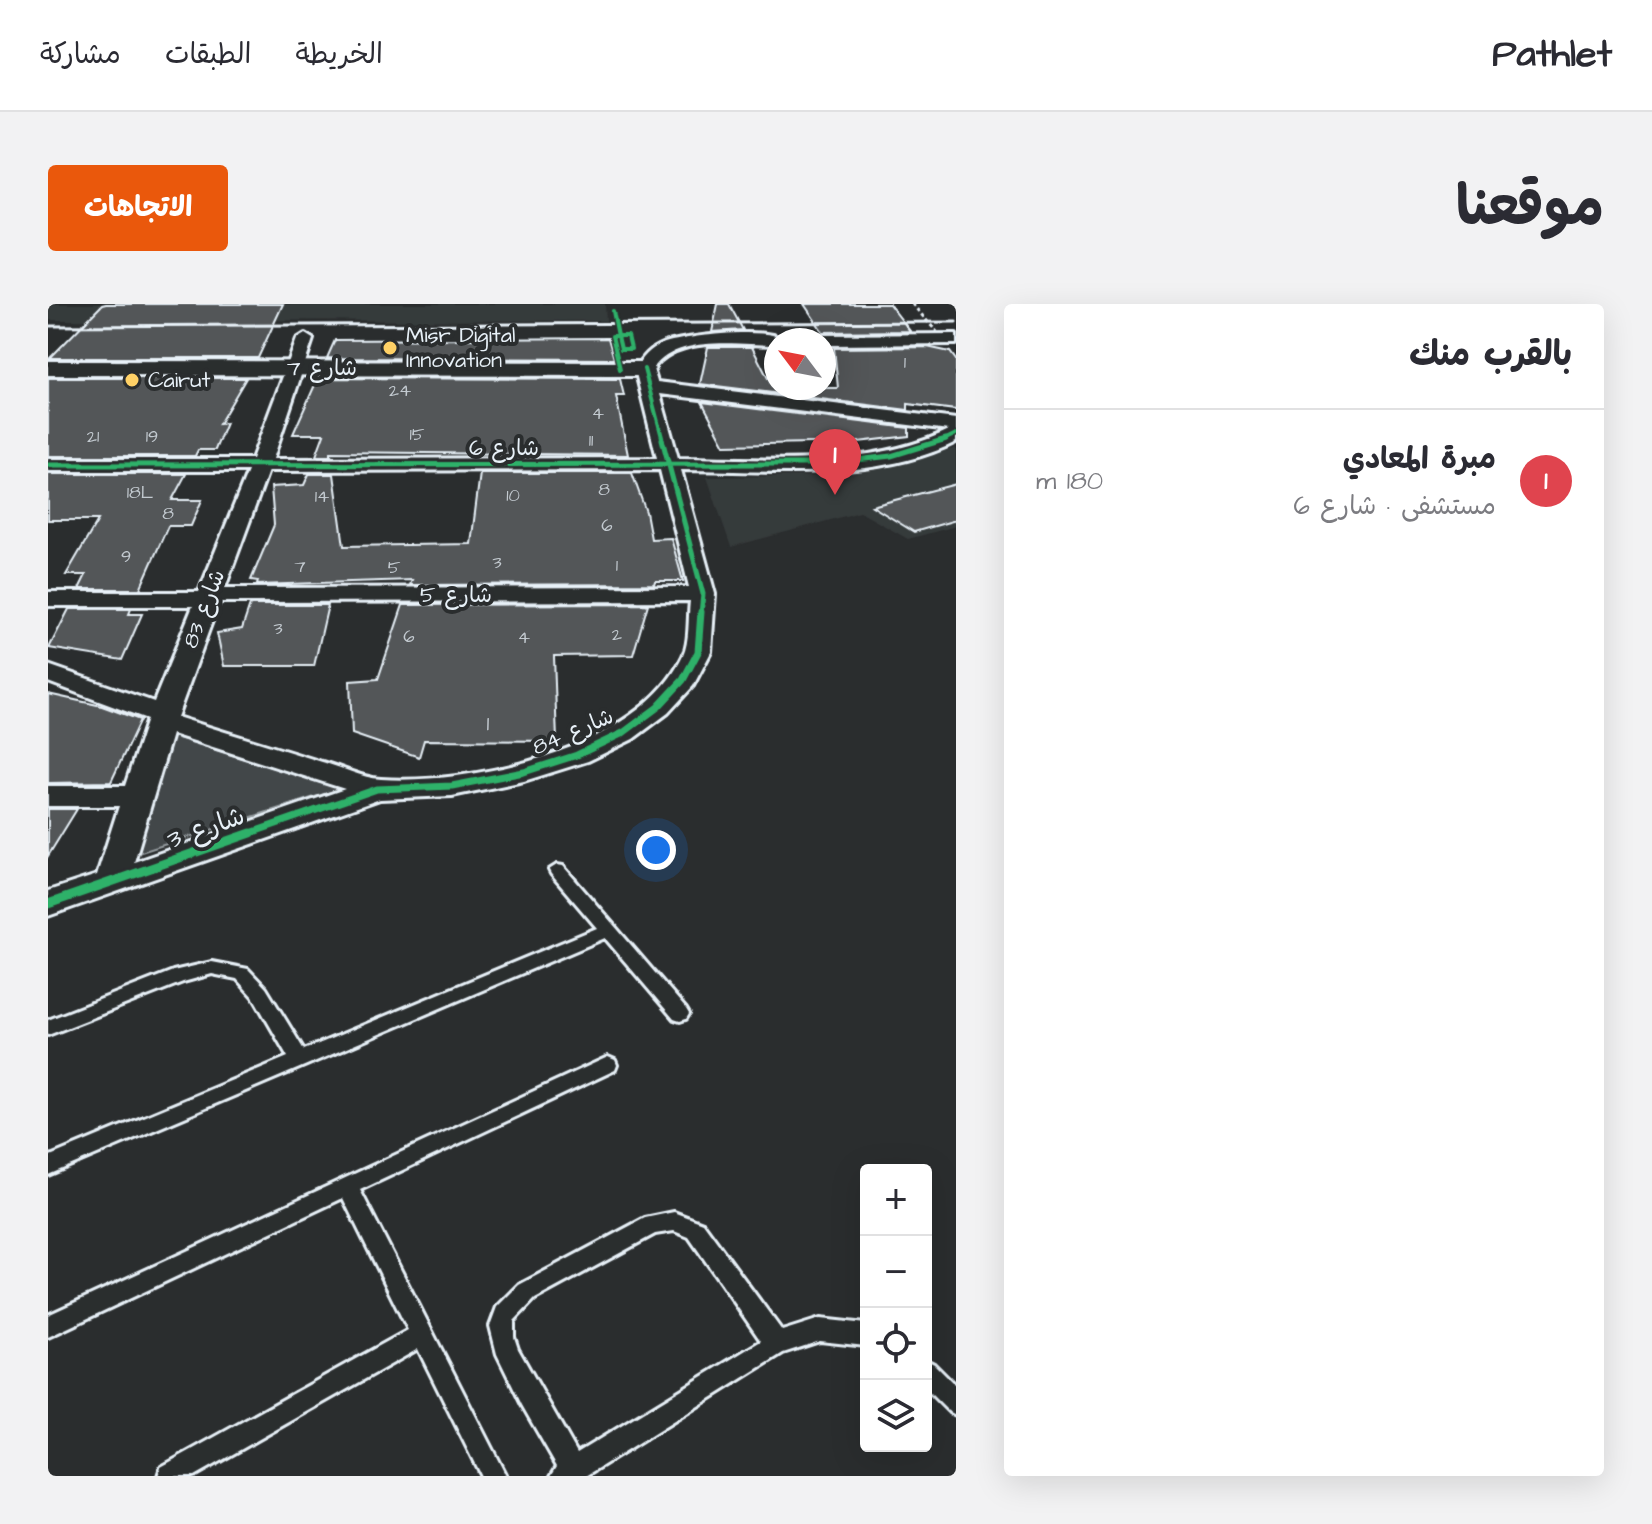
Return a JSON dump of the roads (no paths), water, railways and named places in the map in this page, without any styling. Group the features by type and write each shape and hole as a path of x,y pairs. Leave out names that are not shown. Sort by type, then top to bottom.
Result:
{"street":[{"name":"شارع 83","path":"111,882 162,718 260,466 305,339"},
{"path":"836,340 956,339"},
{"path":"647,378 654,354 681,344 764,341"},
{"name":"شارع 7","path":"48,368 294,368 647,378 956,425"},
{"name":"شارع 84","path":"377,789 452,786 524,772 577,755 623,733 658,707 683,680 698,652 703,594 647,378"},
{"name":"شارع 6","path":"48,465 822,464 914,452 956,434"},
{"name":"شارع 5","path":"48,599 703,594"},
{"path":"48,673 162,718 377,789"},
{"name":"شارع 3","path":"48,904 377,789"},
{"path":"48,796 136,796"}],"lane":[{"path":"557,870 680,1014"},
{"path":"48,1166 608,930"},
{"path":"48,1028 179,976 212,968 242,974 260,993 300,1060"},
{"path":"48,1326 608,1065"},
{"path":"347,1186 494,1476"},
{"path":"777,1344 696,1230 674,1221 652,1225 527,1292 508,1306 500,1329 506,1352 568,1473 777,1344 820,1330 860,1334"},
{"path":"170,1476 422,1334"},
{"path":"932,1378 956,1403"}],"railway":[{"path":"48,326 956,322"}],"place":[{"name":"Misr Digital Innovation","path":"390,348"},
{"name":"Cairut","path":"132,380"},
{"name":"مبرة المعادي","path":"835,495"}]}
